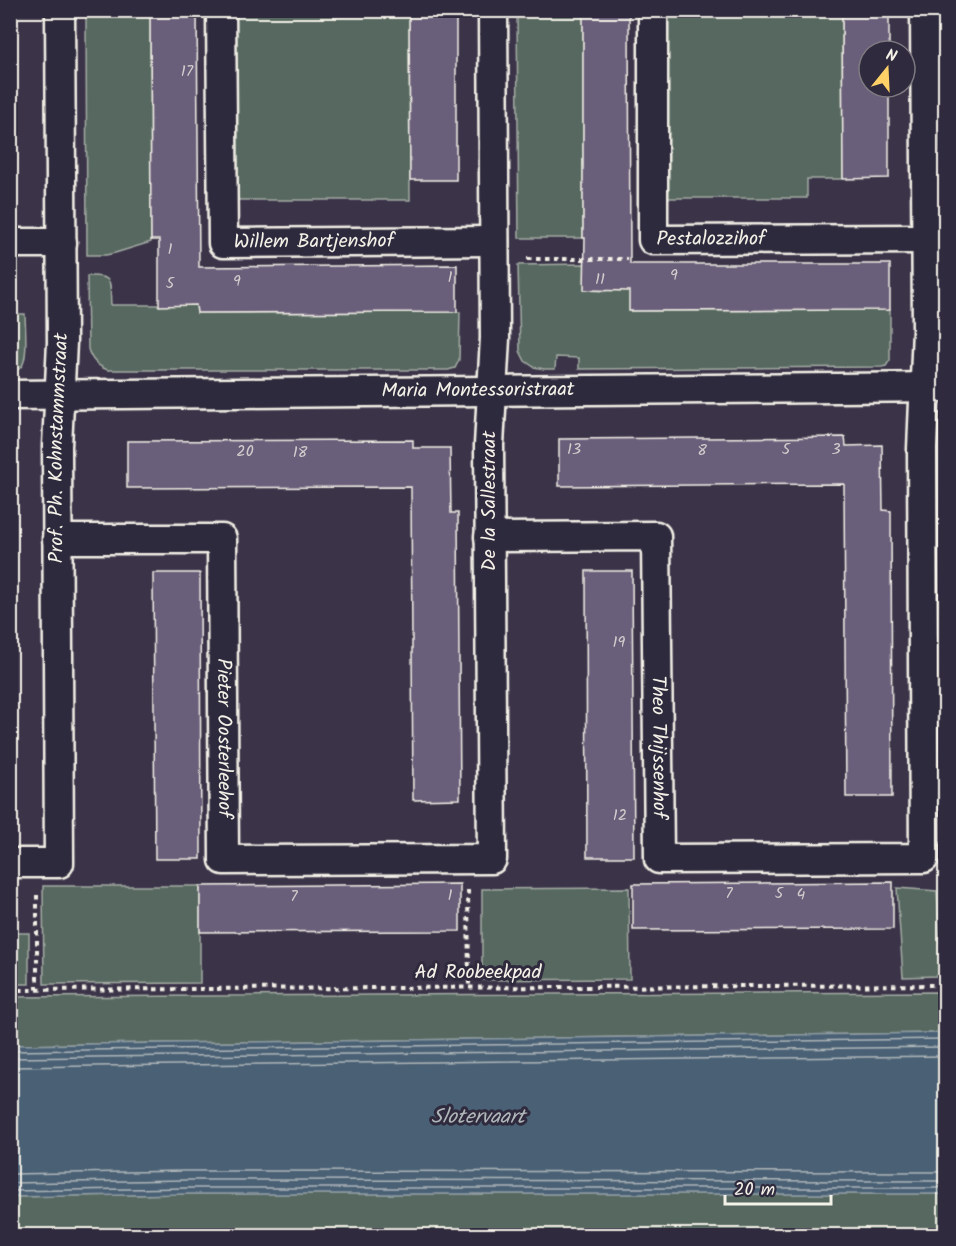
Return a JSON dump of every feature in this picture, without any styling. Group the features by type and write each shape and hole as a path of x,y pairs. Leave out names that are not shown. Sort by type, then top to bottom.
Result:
{"street":[{"name":"Prof. Ph. Kohnstammstraat","path":"24,863 59,863 57,446 62,342 60,10"},
{"name":"Willem Bartjenshof","path":"221,10 223,243 494,250"},
{"name":"De la Sallestraat","path":"467,859 492,860 489,445 495,338 493,10"},
{"name":"Pestalozzihof","path":"653,10 653,240 926,239"},
{"path":"924,10 927,330 935,387 922,449 934,562"},
{"path":"10,243 62,243"},
{"name":"Maria Montessoristraat","path":"10,394 935,387"},
{"name":"Theo Thijssenhof","path":"489,537 656,536 659,859 924,858 934,562"},
{"name":"Pieter Oosterleehof","path":"57,539 222,539 224,860 467,859"}],"path":[{"path":"494,250 635,259"},
{"path":"467,859 469,988"},
{"path":"24,863 37,990"},
{"name":"Ad Roobeekpad","path":"10,990 945,985"}],"green space":[{"path":"86,11 150,11 151,242 106,255 87,255"},
{"path":"234,11 409,11 410,200 236,200"},
{"path":"517,11 583,11 583,238 519,238"},
{"path":"666,11 842,11 843,179 807,179 807,198 668,198"},
{"path":"585,264 585,290 606,291 630,264 630,311 890,310 890,360 886,366 882,367 579,369 579,358 556,357 555,369 534,367 525,361 520,351 518,265"},
{"path":"87,276 107,279 110,286 111,305 196,305 197,313 460,312 459,360 455,368 448,370 108,370 95,362 88,349"},
{"path":"10,314 25,314 25,359 20,368 14,371 11,371"},
{"path":"43,886 200,886 200,983 44,984"},
{"path":"629,888 630,979 482,980 482,889"},
{"path":"897,888 937,891 941,968 938,976 903,977"},
{"path":"11,933 29,933 29,984 11,984"},
{"path":"940,992 940,1000 945,1000 945,1033 11,1045 11,997"},
{"path":"185,1194 945,1194 946,1235 11,1236 10,1197"}],"water":[{"name":"Slotervaart","path":"945,1033 945,1194 185,1194 11,1197 11,1045"}],"building":[{"path":"150,10 197,10 199,267 457,265 457,312 197,313 196,305 159,306 159,240 151,240"},
{"path":"409,10 456,10 456,180 410,180"},
{"path":"583,10 629,10 630,264 890,264 890,310 629,311 629,291 584,290"},
{"path":"842,10 889,10 889,39 857,39 857,99 889,99 889,178 843,179"},
{"path":"845,437 846,446 882,445 883,510 891,511 892,797 846,797 844,484 559,486 559,439"},
{"path":"413,440 413,448 450,448 451,513 458,513 460,799 413,800 411,487 127,488 127,441"},
{"path":"586,571 632,571 634,857 587,857"},
{"path":"153,573 200,573 201,859 155,859"},
{"path":"893,882 893,929 633,930 633,884"},
{"path":"460,884 460,931 200,932 200,886"}]}
